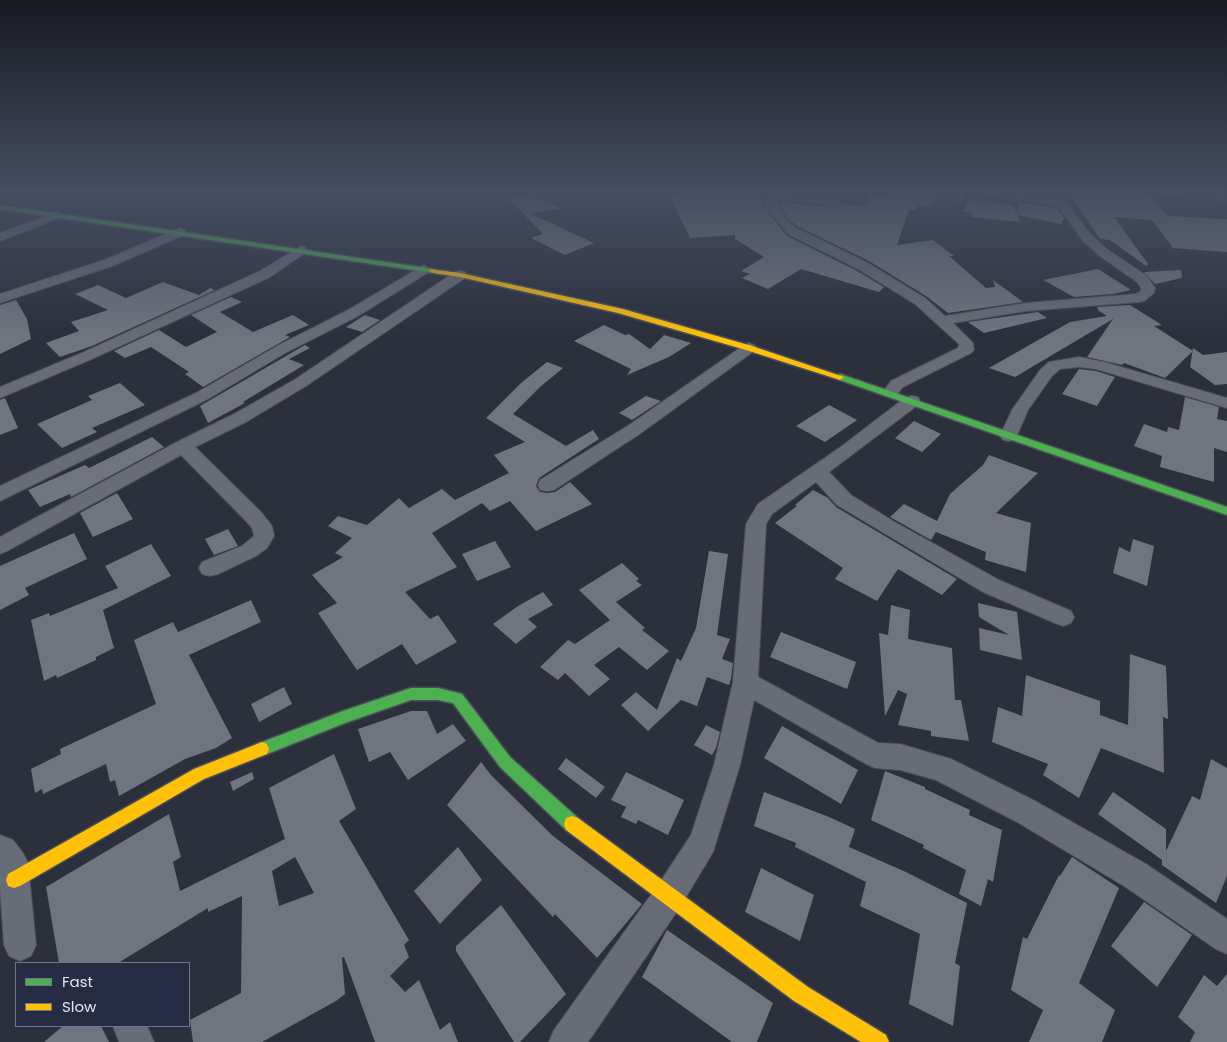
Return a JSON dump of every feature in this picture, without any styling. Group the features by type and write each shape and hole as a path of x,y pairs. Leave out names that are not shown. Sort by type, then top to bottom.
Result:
{"main road":[{"path":"238,241 460,275 620,310 748,348 901,397 1227,511"},
{"path":"14,880 199,774 342,717 411,694 438,694 457,698 505,762 568,821 801,994 880,1042"}],"street":[{"path":"0,299 108,264 161,241"},
{"path":"566,1042 669,896 703,842 727,765 745,682 756,524 764,509 818,472 901,397 897,384 966,350 966,343 920,301 863,266 812,241"},
{"path":"942,320 1026,307 1139,298 1147,293 1148,288 1142,279 1104,253 1090,241"},
{"path":"0,393 89,355 265,274 301,250"},
{"path":"0,494 202,396 282,349 353,312 424,269"},
{"path":"0,546 183,446 240,418 300,383 460,275"},
{"path":"0,288 14,294"},
{"path":"547,485 635,429 748,348"},
{"path":"1009,436 1020,410 1046,373 1056,366 1079,362 1108,367 1227,403"},
{"path":"183,446 262,526 264,536 260,543 249,551 210,568"},
{"path":"818,472 844,500 886,526 991,586 1063,617"},
{"path":"745,682 875,755 900,757 941,768 1027,812 1135,875 1227,938"},
{"path":"0,850 3,850 13,864 20,945"}],"building":[{"path":"536,241 589,241 594,243 565,255"},
{"path":"738,241 796,241 857,271 884,287 879,292 801,269 768,289 742,278 750,274 741,271 764,257"},
{"path":"827,241 898,241 897,245 934,241 954,256 949,256 986,288 995,287 993,280 1023,302 948,313 926,296 869,261"},
{"path":"1111,241 1131,241 1148,264 1146,266"},
{"path":"1167,241 1227,241 1227,252 1173,248"},
{"path":"1098,269 1131,290 1113,294 1074,297 1043,280"},
{"path":"1181,270 1182,278 1155,284 1144,272"},
{"path":"163,282 199,295 210,288 215,290 92,346 60,357 46,343 79,331 71,322 108,310 75,294 98,285 126,298"},
{"path":"231,297 242,302 220,312 253,332 293,315 309,325 285,335 290,337 203,387 185,374 189,372 151,347 125,358 114,351 159,330 186,347 217,332 191,315"},
{"path":"16,300 27,319 31,339 0,354 0,305"},
{"path":"1130,305 1162,325 1154,326 1193,351 1165,378 1124,363 1122,365 1087,357 1113,319 1015,377 989,368 1070,322 1107,316 1099,311 1097,307"},
{"path":"1038,312 1047,318 984,333 968,322"},
{"path":"365,315 380,320 362,332 346,327"},
{"path":"604,325 625,335 629,334 650,349 664,335 691,343 669,357 627,375 631,369 574,341"},
{"path":"305,345 310,348 289,359 304,365 243,402 245,403 208,423 200,406"},
{"path":"1193,348 1203,355 1227,352 1227,384 1215,385 1190,367"},
{"path":"547,362 563,368 540,387 513,414 566,446 593,430 599,439 539,478 536,486 540,492 547,493 555,492 570,482 592,504 536,531 510,501 490,511 482,503 432,533 457,567 405,592 430,619 438,615 457,642 416,665 402,644 357,670 318,613 337,603 312,575 343,557 335,553 352,538 328,526 338,516 367,525 399,498 409,508 442,489 455,500 509,473 494,455 525,442 486,418 521,383"},
{"path":"1079,369 1096,371 1115,377 1097,406 1062,394"},
{"path":"120,383 145,405 92,428 97,432 62,448 37,424 92,400 88,396"},
{"path":"646,396 661,401 632,420 619,413"},
{"path":"1185,397 1219,407 1217,419 1227,421 1227,452 1214,448 1214,482 1160,467 1162,456 1134,446 1144,424 1167,432 1168,427 1179,430"},
{"path":"5,398 18,428 0,435 0,400"},
{"path":"829,405 857,420 825,442 796,426"},
{"path":"914,421 941,434 922,452 895,438"},
{"path":"152,437 164,447 71,497 70,494 40,507 28,490 85,465 89,468"},
{"path":"989,455 1038,473 996,513 1031,523 1026,572 985,560 986,552 936,532 931,540 890,517 904,504 937,521 950,494 983,465"},
{"path":"813,490 828,498 836,507 957,579 942,595 898,569 877,601 835,579 843,568 775,523 797,506 795,505"},
{"path":"117,493 133,519 93,537 80,513"},
{"path":"228,529 238,546 214,555 205,539"},
{"path":"74,533 87,559 25,588 29,595 0,610 0,566"},
{"path":"1133,539 1154,546 1147,586 1113,573 1119,547 1130,552"},
{"path":"495,541 511,567 477,581 462,554"},
{"path":"151,544 171,576 103,610 114,648 96,657 96,660 57,678 56,675 44,681 31,620 49,613 50,616 118,588 105,566"},
{"path":"709,551 728,554 717,635 730,639 722,659 733,663 729,685 707,677 697,706 681,700 648,731 621,705 636,692 657,710 677,658 681,661 696,628"},
{"path":"622,563 639,579 636,581 642,585 616,602 645,628 642,630 669,651 647,670 619,647 594,665 610,679 589,696 565,673 558,680 540,667 568,640 575,644 610,620 579,590"},
{"path":"543,592 553,605 528,619 537,627 516,644 493,624 518,606"},
{"path":"251,600 261,622 189,655 232,738 216,748 185,759 119,796 115,780 110,782 106,764 43,794 42,789 35,793 31,769 61,754 60,749 156,704 134,640 173,622 178,632"},
{"path":"978,603 1017,612 1022,660 980,650 979,628 1009,635 979,617"},
{"path":"891,605 910,610 908,639 952,648 955,700 961,700 969,741 931,736 931,731 898,725 907,694 898,690 885,716 879,633 888,635"},
{"path":"781,632 856,662 847,689 770,657"},
{"path":"1130,654 1166,666 1168,719 1163,717 1164,773 1101,748 1079,798 1043,775 1048,764 992,742 998,707 1022,716 1026,675 1100,701 1100,715 1128,725"},
{"path":"284,687 292,704 259,722 251,704"},
{"path":"411,711 427,711 437,734 453,724 466,741 408,780 390,752 369,762 358,729"},
{"path":"706,725 720,732 712,755 694,745"},
{"path":"782,726 858,770 841,804 764,758"},
{"path":"334,754 356,809 339,821 409,940 404,945 409,957 390,976 405,992 419,980 440,1030 450,1022 458,1042 375,1042 344,957 342,958 345,994 336,1001 262,1042 193,1042 190,1020 241,993 242,896 208,912 208,908 120,962 59,962 46,887 169,814 181,857 173,862 180,891 285,839 269,788","holes":["295,857 314,893 279,906 272,871"]},
{"path":"566,758 605,787 596,798 558,769"},
{"path":"1211,759 1227,768 1227,876 1216,903 1162,865 1162,860 1098,814 1113,792 1166,829 1166,851 1192,796 1200,800"},
{"path":"481,762 491,775 553,836 642,904 597,958 555,914 553,917 447,805"},
{"path":"885,771 925,787 925,789 970,810 969,815 1002,830 993,882 988,879 981,906 959,894 966,870 923,848 924,845 871,820"},
{"path":"252,772 254,779 233,791 230,782"},
{"path":"626,772 684,800 668,835 638,820 636,824 621,817 626,807 611,800"},
{"path":"764,792 855,829 849,847 906,872 967,903 955,963 960,966 953,1026 909,1004 920,934 860,906 866,882 795,847 796,843 754,826"},
{"path":"458,847 482,880 440,924 414,891"},
{"path":"1072,857 1119,888 1079,983 1115,1010 1102,1042 1029,1042 1043,1010 1011,990 1023,937 1027,939 1059,875"},
{"path":"761,868 814,895 800,941 745,912"},
{"path":"1144,902 1192,935 1157,987 1111,946"},
{"path":"501,905 566,994 520,1042 514,1042 456,951 456,946"},
{"path":"667,930 773,1003 757,1042 732,1042 642,977"},
{"path":"1227,974 1227,1042 1190,1042 1195,1032 1178,1017 1204,975 1217,986"},
{"path":"62,1027 102,1027 109,1042 44,1042"}],"traffic: fast":[{"path":"228,241 433,271"},
{"path":"840,377 1227,511"},
{"path":"262,749 343,717 411,694 438,694 457,698 505,762 572,824"}],"traffic: slow":[{"path":"433,271 460,275 620,311 749,348 840,377"},
{"path":"14,880 199,774 262,749"},
{"path":"572,824 801,994 879,1042"}]}
